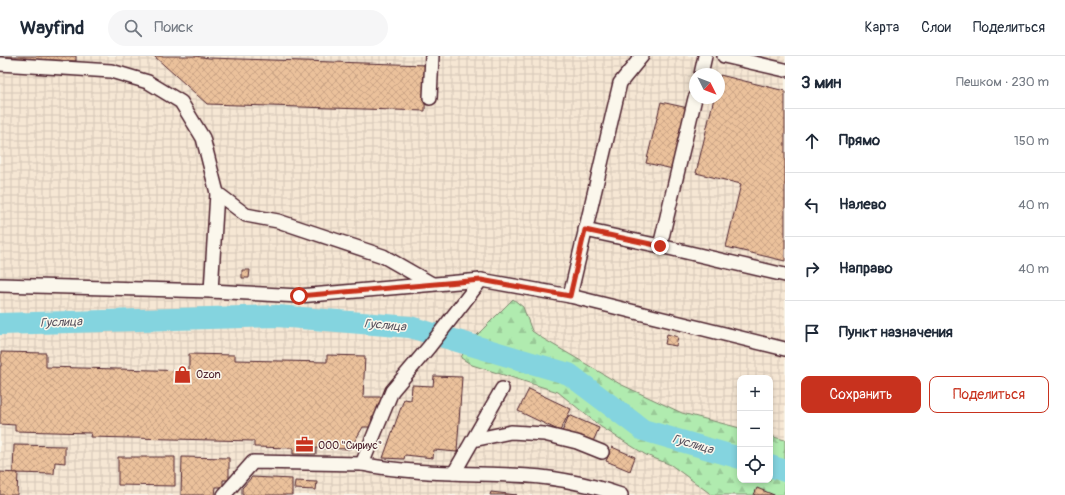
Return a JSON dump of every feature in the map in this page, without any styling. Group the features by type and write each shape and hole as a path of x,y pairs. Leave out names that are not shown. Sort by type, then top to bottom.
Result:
{"lane":[{"path":"430,98 432,56"},
{"path":"570,296 620,83 642,56"},
{"path":"702,68 705,56"},
{"path":"724,56 785,70"},
{"path":"0,64 111,71 148,82 181,102 203,138 217,193 211,291"},
{"path":"660,246 694,104"},
{"path":"217,193 246,215 278,221 383,256 432,284"},
{"path":"585,230 785,275"},
{"path":"362,464 392,391 463,305 481,280"},
{"path":"0,285 211,291 299,296 481,280 570,296 785,348"},
{"path":"454,473 502,389"},
{"path":"473,440 511,432 544,434 576,442 602,452"},
{"path":"224,495 253,462 362,464 388,469 512,475 571,482 604,489 621,495"}],"shaded area":[{"path":"0,56 785,56 785,495 0,495"}],"green space":[{"path":"513,299 523,307 532,331 620,384 682,413 737,427 737,483 773,483 773,437 785,440 785,495 712,495 671,465 646,455 601,427 558,392 472,365 461,358 466,346"}],"building":[{"path":"0,56 76,56 76,61 0,58"},
{"path":"154,56 195,56 209,58 426,65 425,111 207,104"},
{"path":"725,76 785,91 785,261 726,247 741,184 696,173 713,104 725,104"},
{"path":"661,102 688,108 673,169 646,163"},
{"path":"242,270 250,270 249,278 242,278"},
{"path":"667,334 678,337 676,346 665,344"},
{"path":"1,352 46,353 46,367 189,371 189,354 235,355 235,360 327,362 327,355 365,356 363,397 382,397 375,417 372,417 371,427 363,427 350,449 316,448 316,454 293,454 293,448 254,447 254,441 90,437 91,433 15,431 15,425 0,424"},
{"path":"434,376 462,377 457,452 434,450 433,458 405,455 404,459 383,458 404,399 411,400 412,385 433,386"},
{"path":"529,389 571,409 560,431 518,411"},
{"path":"569,415 599,428 592,444 562,432"},
{"path":"14,445 65,446 65,463 55,462 54,474 13,473"},
{"path":"612,447 635,457 630,471 606,461"},
{"path":"118,457 175,457 175,486 118,485"},
{"path":"182,457 229,458 229,480 223,480 223,487 216,487 215,495 181,495"},
{"path":"0,472 18,473 17,495 0,495"},
{"path":"252,477 292,479 292,495 242,495 242,488"},
{"path":"295,481 317,482 316,490 294,489"},
{"path":"757,488 774,495 754,495"},
{"path":"491,492 517,495 490,495"}],"waterway":[{"name":"Гуслица","path":"0,324 277,316 410,327 569,374 643,430 737,457"},
{"name":"Гуслица","path":"773,467 785,471"}],"place":[{"name":"Ozon","path":"183,374"},
{"name":"ООО \"Сириус\"","path":"305,445"}],"route":[{"path":"299,296 481,280 570,296 585,230 660,246"}]}
